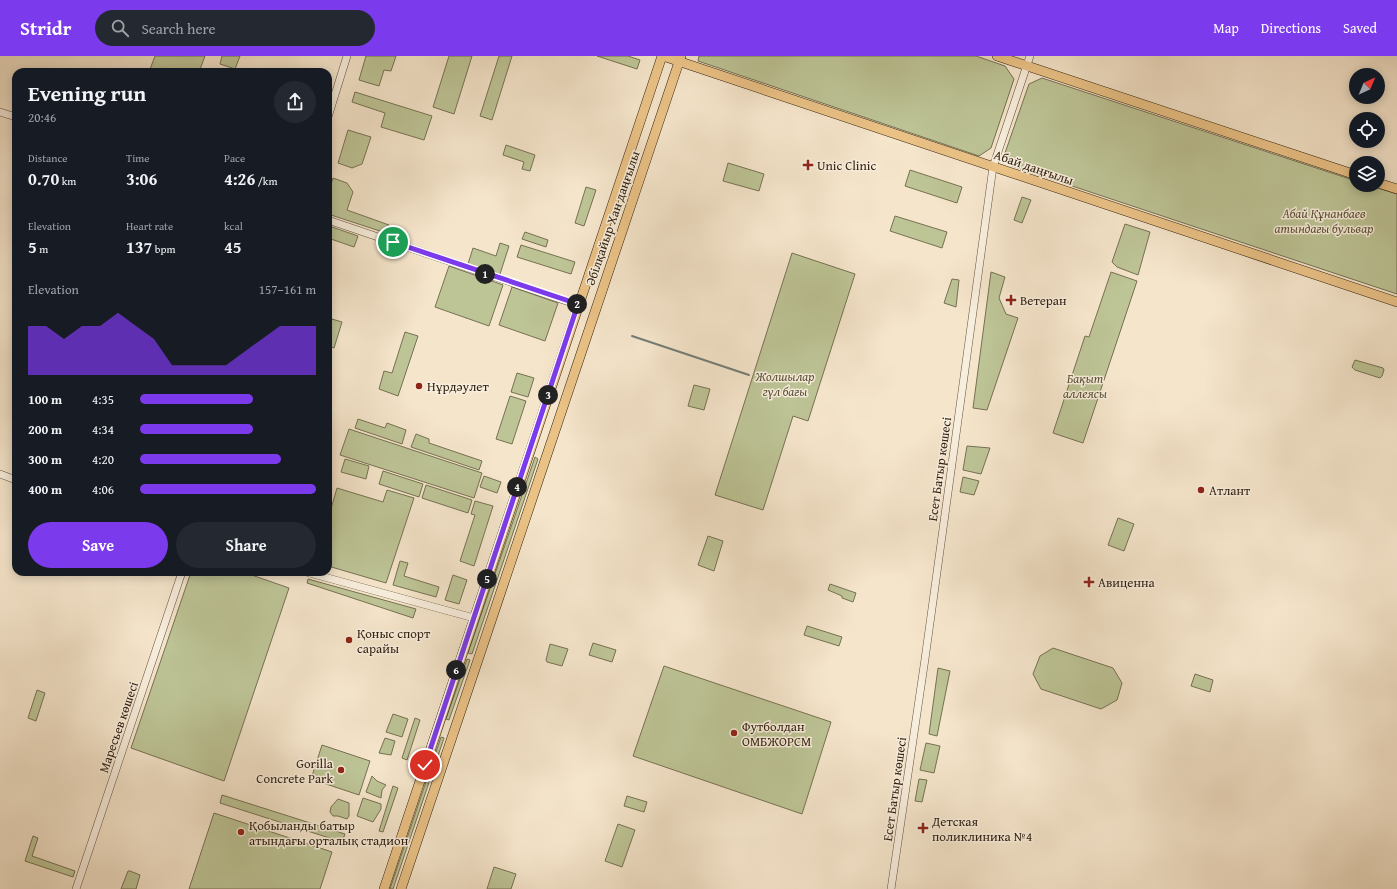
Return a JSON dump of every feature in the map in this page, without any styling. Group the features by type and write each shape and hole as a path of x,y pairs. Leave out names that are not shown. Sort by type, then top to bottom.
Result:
{"main road":[{"name":"Абай даңғылы","path":"662,56 680,59 1397,302"},
{"name":"Әбілқайыр Хан даңғылы","path":"384,889 531,444 662,56"},
{"path":"997,56 1349,173"},
{"name":"Әбілқайыр Хан даңғылы","path":"401,889 680,59"},
{"path":"646,102 663,107"},
{"path":"1385,185 1397,189"},
{"path":"616,190 633,196"},
{"path":"531,444 548,450"},
{"path":"439,724 455,729"}],"street":[{"path":"332,104 347,56"},
{"name":"Есет Батыр көшесі","path":"891,889 926,652 993,166 1030,56"},
{"path":"0,112 12,116"},
{"path":"332,221 578,304"},
{"path":"0,474 12,478"},
{"name":"Маресьев көшесі","path":"76,889 181,576"},
{"path":"321,576 474,618"}],"green space":[{"path":"155,56 205,56 200,68 150,68"},
{"path":"222,56 240,56 235,68 220,64"},
{"path":"366,56 396,56 391,71 384,70 379,86 359,80"},
{"path":"449,56 472,56 454,114 433,107"},
{"path":"499,56 512,56 492,120 480,116"},
{"path":"597,56 628,56 640,60 637,69"},
{"path":"699,56 976,56 1005,66 1014,79 991,148 979,156 698,61"},
{"name":"Абай Құнанбаев атындағы бульвар","path":"1042,78 1349,179 1349,192 1385,192 1385,190 1397,194 1397,294 1012,166 1005,153 1029,84"},
{"path":"355,92 432,116 424,140 381,127 385,113 352,102"},
{"path":"348,130 371,137 362,164 352,168 338,163"},
{"path":"506,145 535,155 530,171 522,169 524,162 503,155"},
{"path":"728,163 764,174 759,191 723,181"},
{"path":"910,170 962,187 957,203 905,186"},
{"path":"333,178 347,183 353,192 347,210 389,225 386,233 332,215"},
{"path":"586,187 596,190 584,226 575,223"},
{"path":"1022,197 1031,200 1022,223 1014,220"},
{"path":"895,216 947,232 942,248 890,231"},
{"path":"1125,224 1150,232 1138,275 1117,267 1112,262"},
{"path":"332,227 358,236 354,247 332,239"},
{"path":"525,232 548,240 546,247 522,239"},
{"path":"500,243 509,246 500,274 468,264 473,248 496,256"},
{"path":"521,245 575,262 571,274 517,257"},
{"name":"Жолшылар гүл бағы","path":"792,253 855,274 808,421 793,416 763,510 715,495"},
{"path":"449,266 503,285 489,326 435,307"},
{"path":"991,272 1005,277 999,298 1006,314 1018,318 987,410 973,408"},
{"name":"Бақыт аллеясы","path":"1111,272 1137,281 1083,443 1053,433 1085,336 1089,337"},
{"path":"952,279 959,280 956,307 944,303"},
{"path":"512,287 558,303 545,341 499,325"},
{"path":"332,319 342,322 334,348 332,347"},
{"path":"405,332 418,336 398,396 379,389 384,371 392,373"},
{"path":"1355,360 1383,368 1384,370 1382,376 1380,378 1355,370 1352,367"},
{"path":"517,373 534,378 528,397 511,392"},
{"path":"694,385 710,389 704,410 688,406"},
{"path":"510,396 526,401 512,444 496,439"},
{"path":"358,419 385,428 387,423 406,430 402,444 355,428"},
{"path":"349,429 482,473 474,498 340,455"},
{"path":"416,434 429,439 429,443 482,461 479,470 411,447"},
{"path":"967,446 990,448 981,474 963,470"},
{"path":"535,457 538,459 472,654 468,653"},
{"path":"345,459 369,466 366,479 341,472"},
{"path":"383,471 423,484 419,497 379,484"},
{"path":"484,476 501,482 497,493 480,487"},
{"path":"963,477 979,481 974,495 960,492"},
{"path":"426,485 472,500 468,513 422,498"},
{"path":"337,488 383,502 387,490 414,498 386,583 332,567 332,505"},
{"path":"475,501 493,506 474,566 460,561 475,515 471,514"},
{"path":"1118,518 1134,524 1124,551 1108,545"},
{"path":"708,536 723,541 714,571 698,565"},
{"path":"400,561 408,563 404,576 439,587 436,597 393,585"},
{"path":"453,575 467,580 459,604 445,600"},
{"path":"190,576 254,576 289,588 224,781 131,748"},
{"path":"308,579 416,609 413,618 307,583"},
{"path":"830,584 856,593 853,602 828,590"},
{"path":"807,626 842,637 839,646 804,635"},
{"path":"593,643 616,650 612,662 589,655"},
{"path":"550,644 568,649 562,666 547,662 546,660"},
{"path":"1053,648 1113,668 1122,683 1117,700 1101,709 1041,689 1033,674 1040,656"},
{"path":"467,659 470,660 449,720 446,719"},
{"name":"Футболдан ОМБЖОРСМ","path":"664,666 831,722 802,814 633,756"},
{"path":"938,668 950,671 937,736 929,734"},
{"path":"1195,674 1213,680 1210,692 1191,686"},
{"path":"37,690 45,693 36,721 28,718"},
{"path":"393,714 408,719 402,737 386,732"},
{"path":"415,718 420,720 407,760 402,758"},
{"path":"441,737 444,738 393,889 390,889"},
{"path":"385,738 395,741 391,755 379,753"},
{"path":"926,743 940,746 934,773 920,770"},
{"name":"Gorilla Concrete Park","path":"322,745 370,761 359,795 311,779"},
{"path":"372,776 377,781 386,785 382,790 381,798 366,792"},
{"path":"919,779 927,780 922,802 915,801"},
{"path":"393,786 398,788 383,832 379,831"},
{"path":"222,795 345,834 342,842 220,803"},
{"path":"627,796 647,802 644,812 624,806"},
{"path":"363,798 381,804 381,809 373,822 357,816"},
{"path":"338,799 349,803 349,816 347,819 333,816 330,812 331,807"},
{"name":"Қобыланды батыр атындағы орталық стадион","path":"214,813 332,852 320,889 189,889"},
{"path":"618,824 635,830 622,867 605,861"},
{"path":"33,836 38,838 32,856 75,871 73,877 25,861"},
{"path":"494,867 516,874 511,889 487,889"},
{"path":"128,871 140,875 136,889 121,889"}],"waterway":[{"path":"632,336 749,375"}],"place":[{"name":"Unic Clinic","path":"808,165"},
{"name":"Ветеран","path":"1011,300"},
{"name":"Нұрдәулет","path":"419,386"},
{"name":"Атлант","path":"1201,490"},
{"name":"Авиценна","path":"1089,582"},
{"name":"Қоныс спорт сарайы","path":"349,640"},
{"name":"Футболдан ОМБЖОРСМ","path":"734,733"},
{"name":"Gorilla Concrete Park","path":"341,770"},
{"name":"Детская поликлиника №4","path":"923,828"},
{"name":"Қобыланды батыр атындағы орталық стадион","path":"241,832"}],"route":[{"path":"393,242 578,304 425,765"}]}
